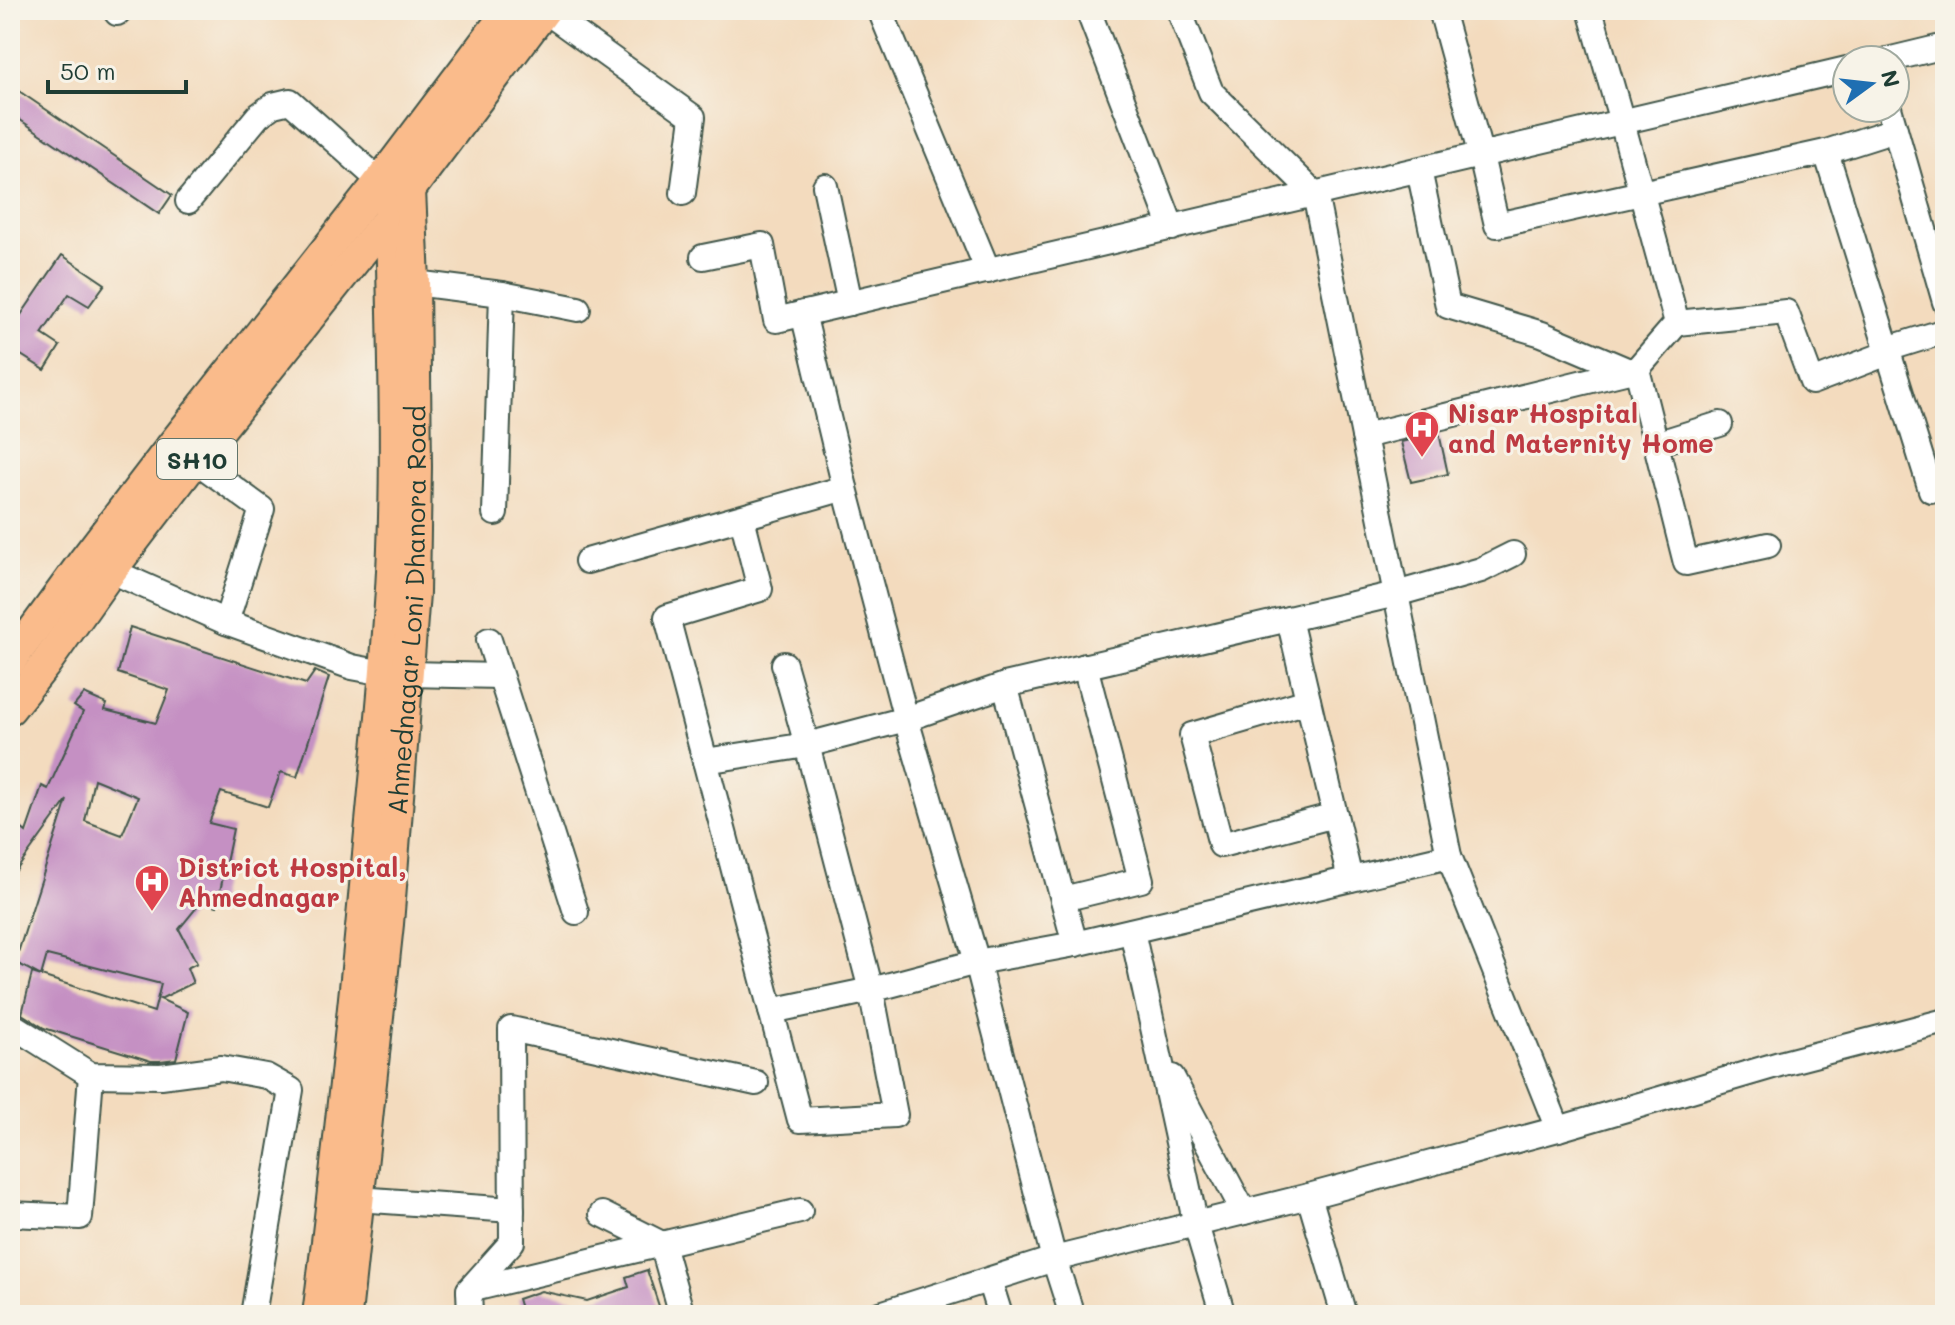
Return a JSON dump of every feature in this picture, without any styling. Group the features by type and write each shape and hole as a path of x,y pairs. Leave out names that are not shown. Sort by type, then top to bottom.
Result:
{"main road":[{"name":"SH10","path":"10,662 98,565 184,453 509,10"},
{"name":"SH10","path":"184,453 391,215 544,10"},
{"name":"Ahmednagar Loni Dhanora Road","path":"388,172 410,189 403,281"},
{"name":"Ahmednagar Loni Dhanora Road","path":"318,1315 396,673 414,593 416,506 403,281 391,215 388,172"},
{"name":"SH10","path":"10,709 44,666 98,565"},
{"name":"Ahmednagar Loni Dhanora Road","path":"346,1315 388,924 396,673"}],"street":[{"path":"544,10 693,117 683,193"},
{"path":"880,10 988,271"},
{"path":"1088,10 1172,228"},
{"path":"1179,10 1211,92 1315,194 1449,856 1558,1129"},
{"path":"1441,10 1497,225 1826,152 1882,124"},
{"path":"1590,10 1677,323"},
{"path":"1911,54 1945,46"},
{"path":"703,257 762,245 776,320 1831,73"},
{"path":"188,201 258,116 273,105 290,101 388,172"},
{"path":"1893,124 1945,302"},
{"path":"1826,152 1931,490 1945,485"},
{"path":"1419,170 1448,306 1542,334 1633,370"},
{"path":"825,186 850,303"},
{"path":"403,281 502,294 578,309"},
{"path":"495,513 502,294"},
{"path":"1364,436 1633,370 1677,323 1786,312 1812,382 1945,331"},
{"path":"803,313 906,719 977,962 1054,1259 1072,1315"},
{"path":"1633,370 1656,444 1686,563 1768,545"},
{"path":"1656,444 1720,424"},
{"path":"184,453 262,509 226,622"},
{"path":"587,561 845,488"},
{"path":"742,518 760,589 667,617 800,1120 895,1115 871,990 784,664"},
{"path":"705,761 807,745 906,719 1005,685 1396,594 1481,570 1513,554"},
{"path":"98,565 226,622 352,667 396,673 500,676"},
{"path":"1289,619 1350,879"},
{"path":"489,640 576,912"},
{"path":"1063,899 1141,880 1085,666"},
{"path":"1005,685 1075,944"},
{"path":"1308,701 1192,735 1221,845 1335,815"},
{"path":"771,1011 871,990 977,962 1132,931 1449,856"},
{"path":"1132,931 1196,1225 1223,1315"},
{"path":"877,1315 1054,1259 1309,1196 1558,1129 1783,1063 1945,1021"},
{"path":"10,1024 91,1075 161,1076 221,1068 266,1076 291,1090 253,1315"},
{"path":"470,1315 469,1290 512,1242 511,1029 756,1083"},
{"path":"1158,1051 1244,1212"},
{"path":"10,1214 80,1217 91,1075"},
{"path":"1309,1196 1344,1315"},
{"path":"358,1199 512,1210"},
{"path":"469,1290 800,1211"},
{"path":"602,1214 662,1244 682,1315"},
{"path":"989,1280 1000,1315"}],"building":[{"path":"10,85 172,195 159,214 10,113"},
{"path":"62,255 105,284 89,306 69,294 42,334 60,346 45,370 10,348 10,331"},
{"path":"1439,433 1448,474 1411,482 1401,442"},
{"path":"130,627 306,684 315,671 329,677 297,777 281,772 268,807 221,792 209,823 233,829 217,906 201,902 179,929 197,963 187,968 193,983 160,999 188,1012 176,1059 151,1061 44,1028 22,1014 32,973 40,976 15,962 67,800 10,879 10,819 26,832 42,786 48,789 83,712 74,706 84,694 107,704 105,710 156,723 169,690 118,673","holes":["94,779 138,797 122,835 85,821","47,955 161,984 154,1012 41,976"]},
{"path":"647,1270 662,1315 523,1315 518,1299 541,1291 587,1301 629,1287 626,1277"}],"place":[{"name":"Nisar Hospital and Maternity Home","path":"1422,459"},
{"name":"District Hospital, Ahmednagar","path":"152,913"}]}
